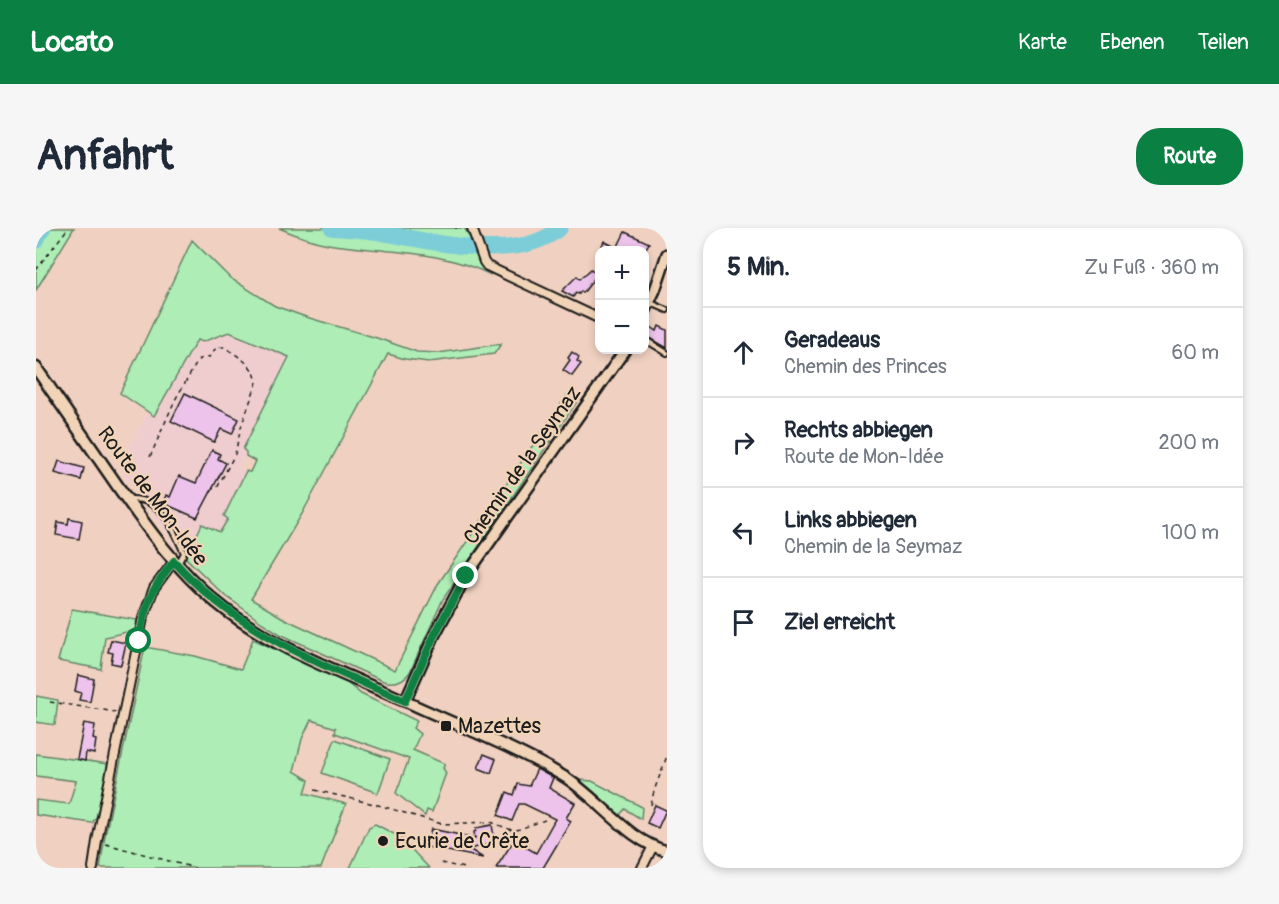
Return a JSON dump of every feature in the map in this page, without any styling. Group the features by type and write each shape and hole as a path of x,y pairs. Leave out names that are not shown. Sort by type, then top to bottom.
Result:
{"main road":[{"name":"Route de Mon-Idée","path":"36,368 128,500 176,563 217,603 269,639 405,701"}],"street":[{"path":"472,228 487,266 595,317"},
{"path":"649,306 666,261"},
{"name":"Chemin de la Seymaz","path":"405,701 434,636 466,576 622,354"},
{"path":"93,868 96,841 143,618 148,600 160,577 176,563"},
{"name":"Route de Mon-Idée","path":"405,701 564,777 653,846 667,851"},
{"path":"642,868 653,846"}],"lane":[{"path":"651,302 667,310"},
{"path":"649,342 667,353"},
{"path":"128,500 141,498 162,510 184,553 176,563"}],"path":[{"path":"36,270 68,228"},
{"path":"150,457 175,400 199,359 209,357 216,348 224,347 247,362 257,382 241,428 235,454 216,490"},
{"path":"50,702 123,714"},
{"path":"651,805 667,756"},
{"path":"315,790 446,825 492,822 514,831 544,820"},
{"path":"96,841 195,868"},
{"path":"441,863 464,868"}],"shaded area":[{"path":"229,332 289,356 243,449 246,456 238,468 246,471 224,516 228,518 220,533 201,524 186,558 119,468 147,413 154,416 197,339 202,342"}],"green space":[{"path":"36,228 74,228 36,290"},
{"path":"279,228 464,228 491,275 452,260 328,244 303,238"},
{"path":"192,240 230,278 275,306 306,317 417,352 438,353 501,344 494,354 429,362 388,354 302,514 251,599 285,619 395,670 438,584 568,394 578,400 443,599 410,672 401,680 383,681 280,634 222,593 186,558 202,524 220,532 228,519 224,516 246,471 250,472 255,461 246,456 243,449 289,357 229,332 202,342 197,340 154,416 120,393"},
{"path":"72,609 137,620 135,630 105,637 101,669 58,661"},
{"path":"253,639 347,683 361,694 417,721 413,728 420,734 413,750 445,764 443,768 446,773 432,812 427,810 425,816 396,793 409,759 335,733 336,728 311,720 302,739 294,771 309,780 305,793 346,804 321,868 100,868 145,647 195,656 241,669"},
{"path":"36,696 58,700 55,725 36,722"},
{"path":"335,739 390,759 378,793 322,773"},
{"path":"36,754 108,764 97,816 92,823 36,815 36,800 69,804 76,781 36,776"},
{"path":"580,780 592,781 642,807 641,819 625,809 620,815"},
{"name":"Ecurie de Crête","path":"375,824 400,837 429,868 350,868 369,827"}],"building":[{"path":"625,232 649,243 647,246 618,246"},
{"path":"604,241 613,246 602,246"},
{"path":"591,269 595,273 595,278 583,293 581,291 579,294 576,293 573,297 562,291 577,276 580,279"},
{"path":"649,326 657,331 659,326 667,330 667,348 649,337"},
{"path":"572,352 579,357 577,361 581,364 572,376 563,370"},
{"path":"185,393 239,419 232,434 221,429 214,442 171,421"},
{"path":"212,450 220,454 218,459 226,463 197,518 163,503 166,495 170,497 179,476 196,483"},
{"path":"59,461 84,468 81,480 55,473"},
{"path":"69,518 82,521 79,539 56,535 58,522 68,524"},
{"path":"111,640 126,643 121,665 111,663 113,653 108,652"},
{"path":"78,675 94,679 90,702 79,700 81,693 75,691"},
{"path":"84,723 95,725 93,739 96,740 94,754 86,752 85,761 77,759"},
{"path":"484,754 496,759 491,773 478,768"},
{"path":"537,769 553,778 549,788 575,803 566,818 571,821 543,868 496,868 514,840 536,853 555,819 524,804 519,804 512,821 498,815 507,792 514,795 518,784 529,786"},
{"path":"655,805 666,810 658,828 647,823"},
{"path":"492,825 495,843 469,849 483,858 427,847 431,829 475,838 476,828"}],"waterway":[{"path":"36,241 43,228"},
{"path":"332,228 376,232 450,245 498,248 521,246 542,239 560,228"}],"place":[{"name":"Mazettes","path":"446,726"},
{"name":"Ecurie de Crête","path":"383,841"}],"route":[{"path":"139,641 148,600 160,577 174,561 197,586 217,603 269,639 405,701 434,636 466,576"}]}
